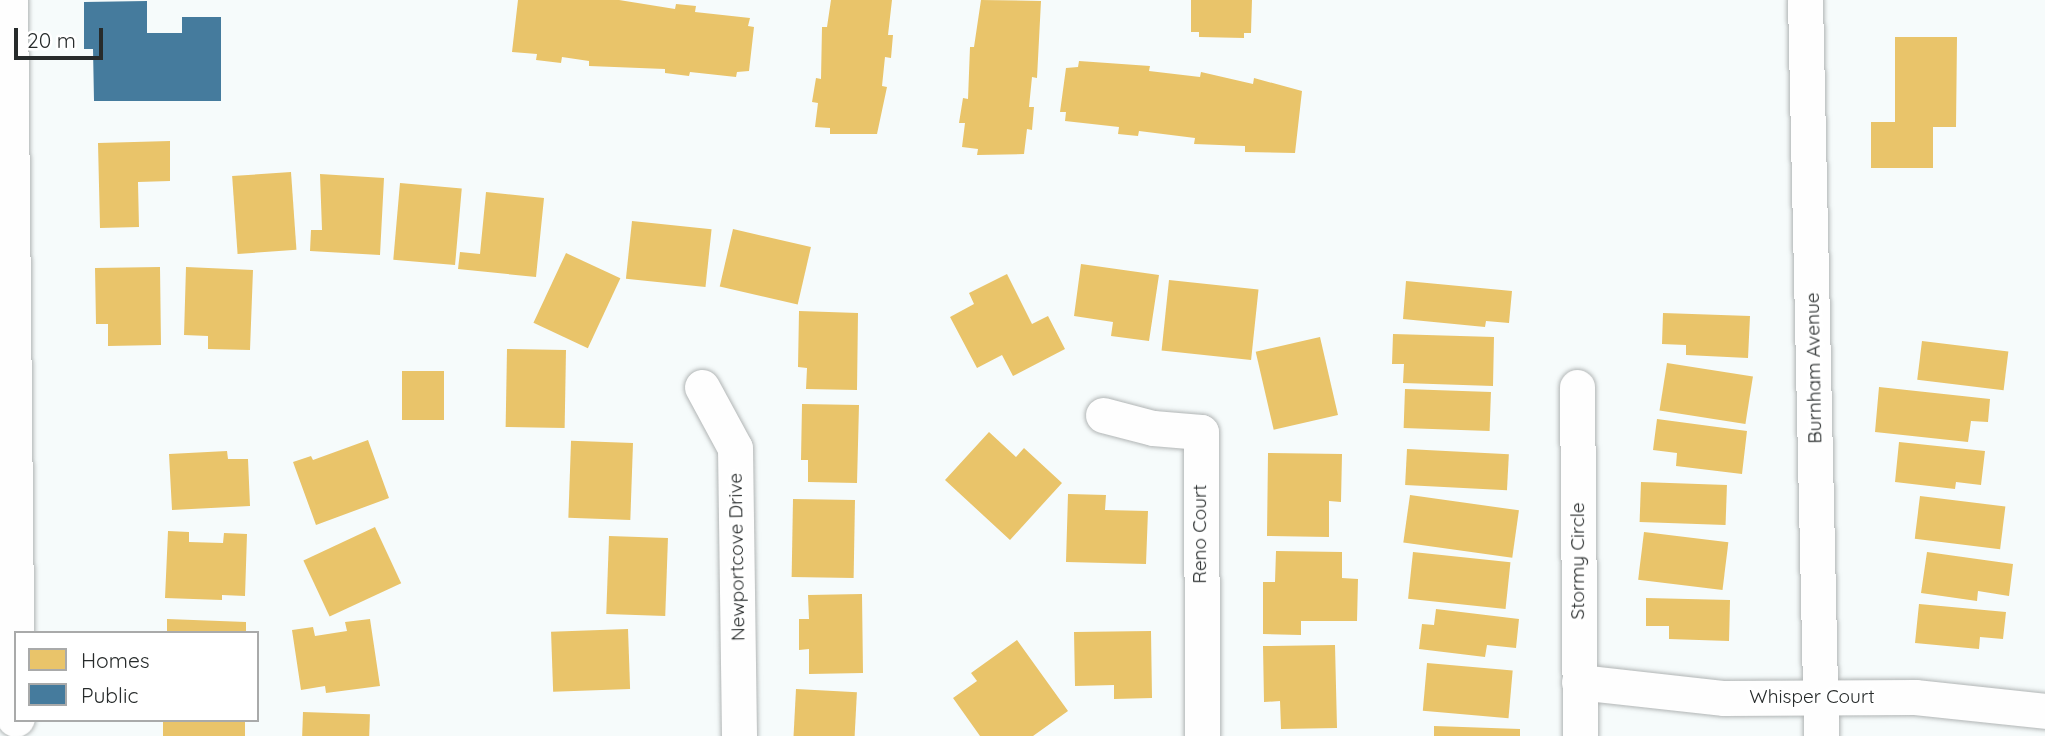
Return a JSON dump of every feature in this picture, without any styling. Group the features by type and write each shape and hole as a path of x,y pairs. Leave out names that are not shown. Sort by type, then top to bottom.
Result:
{"street":[{"path":"9,0 15,631"},
{"name":"Burnham Avenue","path":"1805,0 1821,736"},
{"name":"Newportcove Drive","path":"702,387 735,448 739,736"},
{"name":"Stormy Circle","path":"1577,387 1580,736"},
{"name":"Reno Court","path":"1103,415 1153,428 1201,432 1202,736"},
{"name":"Whisper Court","path":"1579,682 1724,698 1915,697 2045,711"}],"building: Homes":[{"path":"518,0 619,0 675,9 676,4 696,6 695,12 750,18 748,26 754,27 749,71 737,72 736,77 690,72 689,76 665,73 665,69 589,66 589,61 562,57 561,63 536,60 537,54 512,52"},
{"path":"831,0 892,0 888,35 893,35 891,58 885,57 882,86 887,87 877,134 830,134 830,128 815,127 818,103 812,102 816,78 821,79 822,27 827,27"},
{"path":"981,0 1041,1 1037,78 1032,77 1029,107 1034,107 1032,130 1027,129 1024,154 977,155 978,149 962,147 965,123 959,123 963,98 968,99 970,47 974,47"},
{"path":"1191,0 1252,0 1251,33 1244,33 1244,38 1199,37 1199,32 1191,32"},
{"path":"1895,37 1957,37 1956,127 1933,127 1933,168 1871,168 1871,122 1895,122"},
{"path":"1079,61 1150,66 1149,71 1200,77 1201,72 1253,84 1254,78 1302,91 1295,153 1245,152 1245,146 1194,144 1195,138 1139,131 1138,136 1118,134 1119,127 1065,121 1066,112 1060,112 1066,68 1078,67"},
{"path":"170,141 170,181 138,182 139,227 100,228 98,143"},
{"path":"291,172 296,250 238,254 232,176"},
{"path":"320,174 384,178 380,255 310,251 311,230 322,230"},
{"path":"400,183 462,188 455,265 393,260"},
{"path":"486,192 544,198 536,277 458,269 460,252 480,254"},
{"path":"632,221 712,229 705,287 626,279"},
{"path":"733,229 811,247 798,304 720,286"},
{"path":"566,253 620,278 588,348 533,323"},
{"path":"1081,264 1159,275 1149,341 1111,336 1113,322 1074,316"},
{"path":"160,267 161,345 108,346 108,324 96,324 95,268"},
{"path":"186,267 253,270 250,350 208,349 208,336 184,335"},
{"path":"1007,274 1032,324 1048,316 1065,349 1013,376 1002,355 977,368 950,317 974,304 969,293"},
{"path":"1169,280 1259,289 1251,360 1162,351"},
{"path":"1406,281 1512,291 1509,323 1486,321 1485,327 1403,319"},
{"path":"799,311 858,313 857,390 806,389 807,368 798,367"},
{"path":"1663,313 1750,316 1748,358 1686,355 1686,345 1662,344"},
{"path":"1393,334 1494,337 1493,386 1403,383 1404,364 1392,364"},
{"path":"1320,337 1338,415 1274,430 1256,352"},
{"path":"1922,341 2008,352 2004,390 1917,380"},
{"path":"507,349 566,350 565,428 506,427"},
{"path":"1667,363 1753,377 1745,424 1659,410"},
{"path":"402,371 444,371 444,420 402,420"},
{"path":"1879,387 1990,399 1988,422 1971,421 1968,442 1875,432"},
{"path":"1405,389 1491,392 1490,431 1404,428"},
{"path":"802,404 859,405 857,483 808,482 808,460 801,460"},
{"path":"1657,419 1747,431 1742,474 1676,466 1677,453 1653,450"},
{"path":"989,432 1016,457 1024,448 1062,483 1010,540 945,480"},
{"path":"368,440 389,498 316,525 293,462 311,456 313,460"},
{"path":"571,441 633,443 630,520 568,518"},
{"path":"1899,442 1985,451 1981,485 1956,482 1955,489 1895,482"},
{"path":"1407,449 1509,454 1507,490 1405,485"},
{"path":"227,451 228,459 248,459 250,506 172,510 169,454"},
{"path":"1268,453 1342,454 1341,502 1329,501 1329,537 1267,536"},
{"path":"1641,482 1727,485 1726,525 1640,522"},
{"path":"1068,494 1106,495 1105,510 1148,511 1146,564 1066,562"},
{"path":"1410,495 1519,510 1512,558 1403,543"},
{"path":"1920,496 2005,506 2000,549 1915,539"},
{"path":"793,499 855,500 854,578 792,577"},
{"path":"375,527 401,583 330,617 303,560"},
{"path":"168,531 189,532 189,542 223,543 224,533 247,534 245,596 222,595 222,600 165,598"},
{"path":"1644,532 1728,542 1723,590 1638,580"},
{"path":"609,536 668,538 665,616 606,614"},
{"path":"1276,551 1342,552 1342,578 1358,579 1357,621 1301,621 1301,635 1263,634 1263,582 1275,582"},
{"path":"1413,552 1510,562 1506,609 1408,599"},
{"path":"1927,552 2013,564 2009,596 1978,591 1977,601 1921,593"},
{"path":"862,594 863,673 809,674 809,649 799,650 799,619 809,619 808,595"},
{"path":"1646,598 1730,600 1729,641 1669,639 1669,626 1646,626"},
{"path":"1919,604 2006,612 2003,639 1980,637 1979,649 1915,643"},
{"path":"1436,609 1519,619 1516,648 1487,645 1485,657 1419,649 1422,624 1434,625"},
{"path":"167,619 246,622 246,631 167,631"},
{"path":"370,619 380,686 326,693 325,686 301,690 292,630 313,627 315,636 347,631 345,622"},
{"path":"628,629 630,689 553,692 551,632"},
{"path":"1151,631 1152,698 1114,699 1114,685 1075,686 1074,632"},
{"path":"1017,640 1068,711 1033,736 980,736 953,698 977,681 971,673"},
{"path":"1335,645 1337,728 1281,729 1280,701 1264,702 1263,646"},
{"path":"1427,663 1513,670 1508,718 1423,711"},
{"path":"796,689 857,692 855,736 794,736"},
{"path":"303,712 370,714 369,736 302,736"},
{"path":"163,722 245,722 245,736 163,736"},
{"path":"1434,726 1520,729 1520,736 1434,736"}],"building: Public":[{"path":"147,1 147,33 182,33 182,17 221,17 221,101 94,101 93,49 84,49 84,2"}]}
